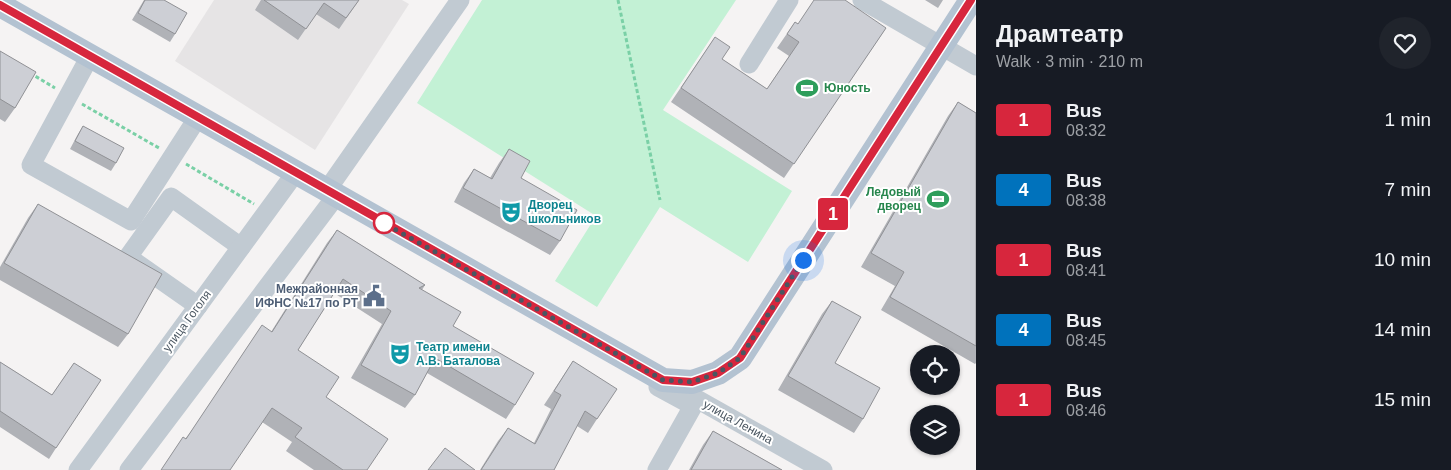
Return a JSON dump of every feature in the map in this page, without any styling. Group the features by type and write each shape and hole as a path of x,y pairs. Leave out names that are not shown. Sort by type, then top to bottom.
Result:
{"main road":[{"path":"663,380 692,382 718,373 740,358 971,0"},
{"name":"улица Ленина","path":"0,5 663,380"}],"street":[{"path":"129,470 332,193 460,0"},
{"path":"749,64 789,0"},
{"path":"862,0 976,66"},
{"path":"90,56 31,165 131,221 198,117"},
{"name":"улица Гоголя","path":"78,470 296,172"},
{"path":"198,306 128,257 172,197 241,247"},
{"path":"657,470 693,406 658,387 663,380"},
{"name":"улица Ленина","path":"663,380 823,470"}],"path":[{"path":"618,0 660,200"},
{"path":"23,69 267,212"}],"shaded area":[{"path":"214,0 402,0 409,4 315,150 175,61"}],"green space":[{"path":"482,0 736,0 663,110 792,191 748,262 660,207 597,307 555,281 596,216 417,103"}],"building":[{"path":"145,0 164,0 187,13 175,34 138,13"},
{"path":"264,0 359,0 346,18 324,3 306,29"},
{"name":"Юность","path":"814,0 845,0 886,28 794,164 681,88 715,37 730,47 722,59 767,89 799,42 787,34 795,22 798,24"},
{"path":"0,51 36,72 15,108 0,99"},
{"name":"Ледовый дворец","path":"958,102 976,113 976,346 890,297 904,272 871,253"},
{"path":"83,126 124,148 116,163 75,141"},
{"path":"509,149 530,161 521,178 577,210 560,241 463,188 474,169 492,179"},
{"path":"38,204 162,274 128,334 4,263"},
{"path":"337,230 425,285 419,288 461,312 453,326 534,373 515,405 435,358 415,395 361,365 391,311 343,279 298,350 339,377 326,397 388,439 367,470 343,470 295,437 302,428 272,408 230,470 161,470 183,437 186,439 262,325 272,332"},
{"path":"832,301 861,317 835,363 880,388 863,419 788,376"},
{"path":"573,361 617,389 597,419 585,411 554,470 481,470 508,428 535,444 561,395 554,391"},
{"path":"0,362 52,395 74,363 101,380 56,448 0,411"},
{"path":"713,431 782,470 691,470"},
{"path":"445,448 475,470 428,470"}],"bus line":[{"name":"1","path":"0,5 663,380 692,382 718,373 740,358 971,0"}],"place":[{"name":"Юность","path":"807,88"},
{"name":"Ледовый дворец","path":"938,199"},
{"name":"Дворец школьников","path":"511,212"},
{"name":"Межрайонная ИФНС №17 по РТ","path":"374,296"},
{"name":"Театр имени А.В. Баталова","path":"400,354"}],"route":[{"path":"384,223 382,222 663,380 692,382 718,373 740,358 803,260"}]}
